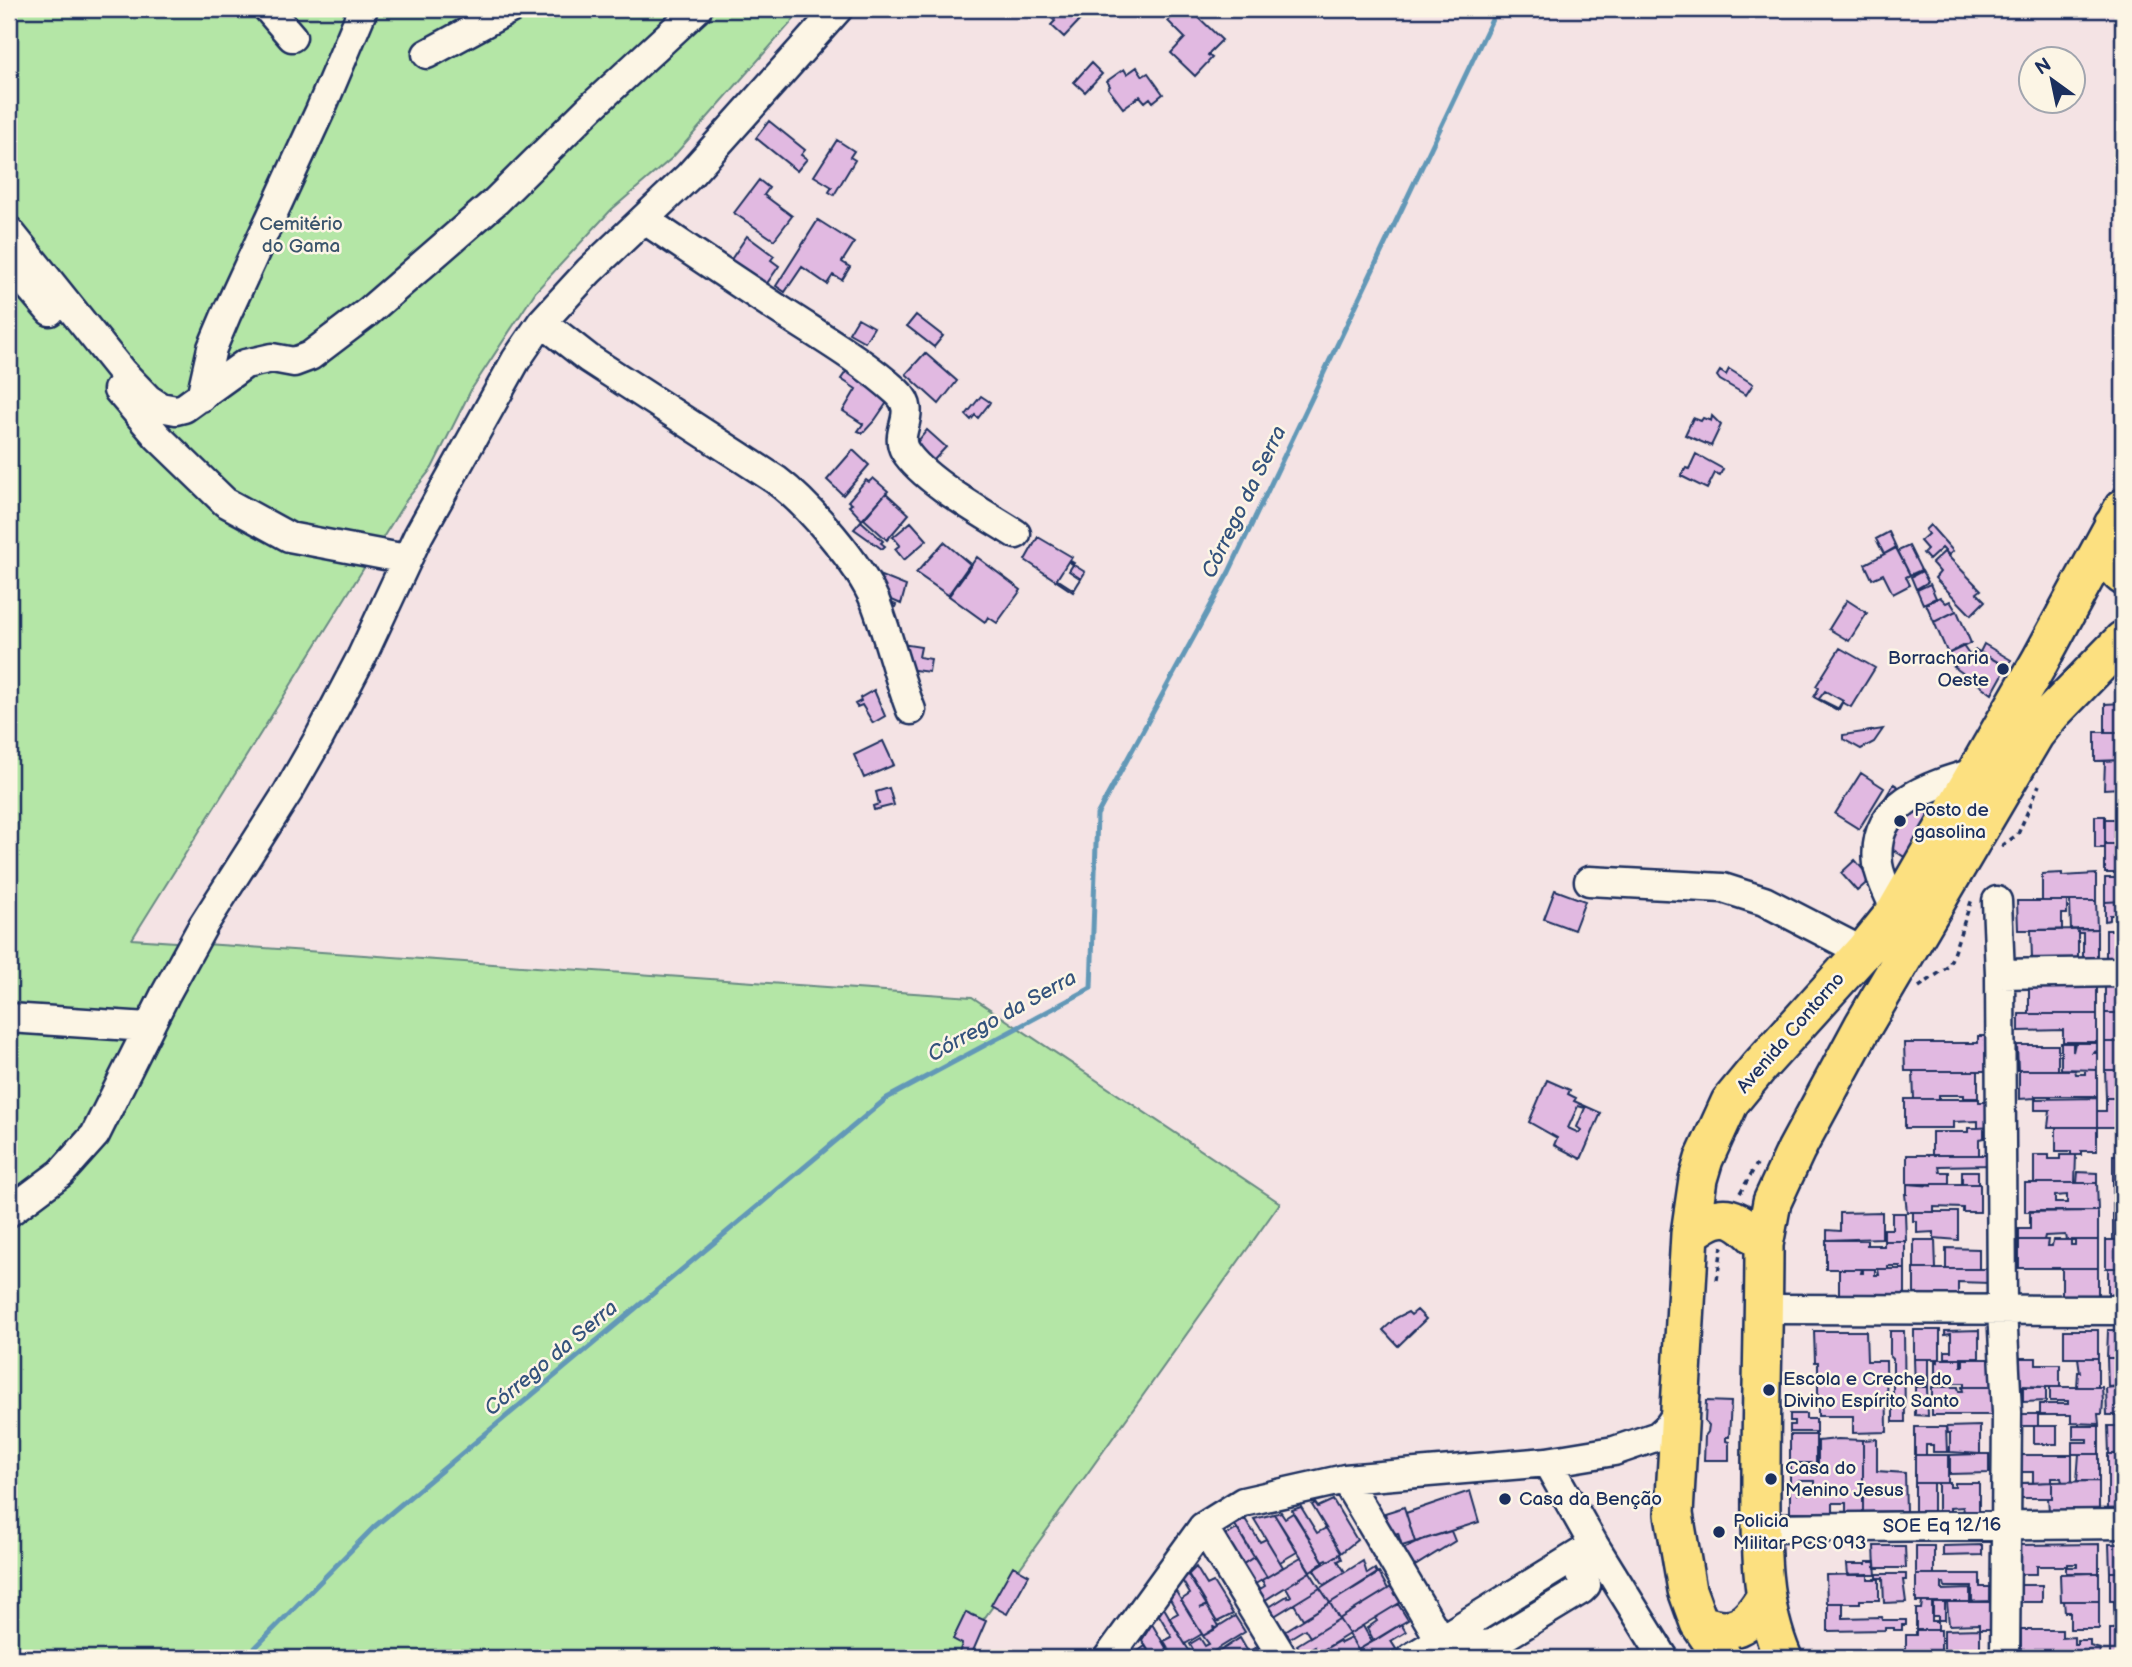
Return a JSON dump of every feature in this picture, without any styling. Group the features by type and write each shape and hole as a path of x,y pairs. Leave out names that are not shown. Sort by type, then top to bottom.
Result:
{"main road":[{"path":"2118,517 2110,544 2112,562 2123,576"},
{"name":"Avenida Contorno","path":"1723,1658 1699,1623 1686,1590 1674,1514 1690,1234 1704,1158 1730,1102 1892,916 2040,661 2118,517"},
{"path":"1783,1658 1774,1638 1764,1598 1760,1528 1760,1375 1764,1245 1772,1202 1863,1026 2035,734 2123,640"},
{"path":"1978,765 1993,808"},
{"path":"1892,916 1898,970"},
{"path":"1690,1234 1710,1220 1726,1216 1736,1219 1764,1245"},
{"path":"1699,1623 1717,1630 1739,1627 1749,1619 1764,1598"}],"street":[{"path":"268,9 292,37"},
{"path":"201,397 212,348 320,111 363,9"},
{"path":"427,54 510,9"},
{"path":"9,231 122,372 148,399 160,407 176,410 192,404 245,364 272,358 294,362 310,356 368,312 495,201 697,9"},
{"path":"9,1212 61,1173 95,1135 148,1027 204,924 288,792 319,737 362,656 406,559 516,360 542,322 589,271 645,220 739,122 838,9"},
{"path":"645,220 857,361 899,394 906,402 907,411 902,442 912,459 944,487 1016,534"},
{"path":"9,263 158,437 225,502 289,537 406,559"},
{"path":"542,322 588,358 776,480 804,504 865,581 911,710"},
{"path":"1892,916 1878,866 1878,845 1884,824 1902,803 1932,785 1978,765"},
{"path":"1589,881 1723,888 1764,901 1863,952"},
{"path":"1997,901 2000,974 2002,1309 2007,1412 2006,1658"},
{"path":"2000,974 2123,972"},
{"path":"9,1018 148,1027"},
{"path":"1763,1309 2123,1310"},
{"path":"1110,1658 1203,1527 1243,1503 1345,1479 1547,1462 1614,1451 1658,1436 1680,1410"},
{"path":"1614,1451 1646,1456 1658,1461 1675,1476"},
{"path":"1547,1462 1583,1553 1664,1658"},
{"path":"1345,1479 1452,1642"},
{"name":"SOE Eq 12/16","path":"1760,1528 2123,1524"},
{"path":"1203,1527 1283,1658"},
{"path":"1411,1658 1452,1642 1583,1553"}],"green space":[{"name":"Cemitério do Gama","path":"9,9 803,9 672,158 611,210 536,291 471,390 432,468 407,499 132,939 972,997 1280,1203 956,1658 9,1658"}],"building":[{"path":"1058,9 1071,9 1081,19 1064,37 1051,25 1055,21 1050,17"},
{"path":"1180,9 1190,9 1222,40 1208,55 1212,58 1195,76 1171,53 1185,38 1168,21"},
{"path":"1091,63 1102,74 1085,92 1074,82"},
{"path":"1137,67 1143,76 1148,73 1163,94 1153,102 1150,98 1145,102 1140,96 1123,108 1108,88 1110,86 1107,81 1124,69 1127,74"},
{"path":"769,121 805,150 801,155 807,159 797,171 756,138"},
{"path":"837,140 854,151 850,157 855,160 834,195 829,192 832,187 814,176"},
{"path":"759,180 769,188 764,195 792,216 774,240 734,213"},
{"path":"818,220 854,243 842,262 850,267 842,280 833,275 827,284 802,267 785,292 776,286"},
{"path":"747,236 774,256 771,260 779,266 763,289 728,264"},
{"path":"916,315 943,336 934,347 907,326"},
{"path":"858,318 874,327 865,342 849,333"},
{"path":"925,353 957,381 939,404 906,374"},
{"path":"848,369 890,398 863,433 858,431 863,424 843,411 856,389 841,379"},
{"path":"1729,369 1753,384 1746,395 1717,376 1720,371 1726,375"},
{"path":"981,396 990,402 978,418 975,415 971,420 966,415"},
{"path":"1712,416 1721,425 1711,446 1685,435 1693,418 1711,421"},
{"path":"927,430 946,447 933,461 915,445"},
{"path":"853,450 869,465 843,495 827,480"},
{"path":"1696,454 1723,469 1720,475 1715,473 1707,489 1681,476 1686,468 1689,469"},
{"path":"873,478 888,491 862,520 849,506 852,504 848,501 866,480 869,482"},
{"path":"886,493 909,514 887,540 864,519"},
{"path":"861,521 883,541 881,543 885,546 882,549 854,529"},
{"path":"911,522 927,540 904,560 895,549 900,545 893,537"},
{"path":"1930,525 1953,551 1949,555 1942,548 1929,560 1923,553 1927,549 1920,541 1928,534 1925,530"},
{"path":"1889,532 1896,547 1884,554 1876,539"},
{"path":"1038,537 1072,557 1069,562 1085,572 1073,592 1025,560"},
{"path":"944,542 970,564 948,595 916,573"},
{"path":"1909,546 1921,570 1910,575 1898,551"},
{"path":"1896,548 1910,575 1906,577 1910,585 1893,594 1883,574 1872,579 1865,564"},
{"path":"1944,552 1981,590 1977,593 1985,601 1971,615 1935,578 1940,572 1932,563"},
{"path":"977,557 1021,590 997,623 988,617 985,622 949,596"},
{"path":"1069,560 1074,563 1069,571 1081,579 1074,590 1057,579"},
{"path":"1922,571 1928,582 1916,589 1911,577"},
{"path":"876,574 906,586 901,604 890,599 889,602 896,605 893,611 871,599 874,592 870,589"},
{"path":"1930,584 1936,598 1923,604 1917,590"},
{"path":"1940,597 1946,603 1950,601 1956,611 1934,622 1926,604"},
{"path":"1847,600 1867,613 1849,641 1829,629"},
{"path":"1957,611 1971,643 1948,654 1934,622"},
{"path":"895,643 921,647 919,657 931,659 929,672 907,669"},
{"path":"1984,644 2011,660 2007,667 1980,652"},
{"path":"1963,646 1970,656 1954,667 1945,655"},
{"path":"1840,648 1875,668 1851,707 1842,702 1837,710 1814,697 1819,688 1816,686"},
{"path":"1976,650 2007,667 1992,694 1954,667"},
{"path":"874,690 885,716 873,723 862,705 857,707 855,704"},
{"path":"1825,691 1843,701 1839,709 1819,699"},
{"path":"2123,703 2123,732 2105,732 2105,704"},
{"path":"1883,729 1874,742 1861,749 1843,739 1843,735"},
{"path":"2095,732 2123,732 2123,760 2095,761"},
{"path":"883,741 894,765 864,778 854,755"},
{"path":"2121,760 2120,788 2104,789 2105,761"},
{"path":"1861,773 1884,788 1859,829 1835,814"},
{"name":"Posto de gasolina","path":"1894,784 1936,811 1906,858 1864,831"},
{"path":"889,788 894,805 874,810 873,806 879,804 876,792"},
{"path":"2095,816 2105,816 2105,848 2095,848"},
{"path":"2119,816 2123,816 2123,844 2105,844 2105,819 2119,819"},
{"path":"2105,844 2123,844 2123,873 2105,873"},
{"path":"1855,860 1871,879 1857,891 1841,873"},
{"path":"2062,873 2062,876 2096,874 2096,901 2042,901 2042,874"},
{"path":"2105,878 2123,878 2123,901 2105,902"},
{"path":"1555,890 1585,901 1574,930 1544,919"},
{"path":"2017,901 2067,901 2067,914 2062,914 2062,930 2018,930"},
{"path":"2070,901 2096,901 2097,929 2071,930"},
{"path":"2123,901 2123,915 2110,915 2110,920 2105,921 2105,902"},
{"path":"2078,929 2097,929 2097,958 2083,958 2083,933 2078,933"},
{"path":"2078,929 2078,958 2032,958 2031,930"},
{"path":"2106,930 2123,930 2123,936 2118,936 2118,940 2123,940 2123,958 2106,958"},
{"path":"2029,986 2097,986 2097,1014 2029,1014"},
{"path":"2105,986 2123,986 2123,1013 2105,1013"},
{"path":"2105,1013 2123,1013 2123,1042 2105,1042"},
{"path":"2019,1014 2097,1014 2097,1042 2063,1042 2063,1030 2019,1031"},
{"path":"1978,1036 1991,1036 1992,1071 1905,1071 1904,1043 1978,1043"},
{"path":"2105,1042 2123,1042 2123,1070 2105,1070"},
{"path":"2061,1043 2073,1043 2073,1052 2075,1043 2097,1043 2097,1051 2092,1053 2097,1053 2097,1070 2061,1069"},
{"path":"2017,1045 2058,1045 2058,1070 2018,1070"},
{"path":"2019,1070 2075,1070 2076,1074 2085,1074 2085,1070 2097,1070 2097,1096 2035,1096 2019,1099"},
{"path":"2105,1070 2123,1070 2123,1098 2106,1098"},
{"path":"1913,1071 1978,1071 1978,1098 1939,1095 1939,1099 1914,1099"},
{"path":"1547,1080 1570,1090 1568,1094 1576,1098 1574,1101 1601,1113 1581,1159 1554,1145 1557,1138 1529,1122"},
{"path":"2097,1098 2097,1127 2048,1127 2050,1110 2035,1110 2035,1099"},
{"path":"2106,1098 2123,1098 2123,1127 2097,1127 2097,1111 2106,1111"},
{"path":"1905,1099 1979,1099 1979,1102 1992,1102 1992,1127 1978,1128 1978,1121 1953,1122 1953,1128 1905,1128"},
{"path":"1578,1106 1585,1108 1577,1127 1581,1130 1579,1133 1568,1128"},
{"path":"2056,1127 2097,1127 2097,1151 2081,1151 2081,1155 2071,1155 2071,1151 2056,1151"},
{"path":"1968,1128 1984,1128 1984,1138 1979,1139 1979,1155 1932,1155 1932,1132 1968,1132"},
{"path":"1907,1155 1992,1155 1992,1165 1939,1166 1940,1172 1949,1172 1949,1184 1907,1184"},
{"path":"2034,1155 2049,1155 2049,1159 2060,1159 2060,1155 2076,1155 2075,1183 2034,1183"},
{"path":"2113,1155 2123,1155 2123,1183 2113,1183"},
{"path":"1962,1171 1978,1171 1978,1184 1962,1184"},
{"path":"2078,1172 2097,1173 2097,1183 2077,1183"},
{"path":"2025,1183 2097,1183 2098,1211 2025,1212","holes":["2067,1195 2067,1203 2055,1203 2055,1196"]},
{"path":"2113,1183 2123,1183 2123,1211 2113,1211"},
{"path":"1907,1184 1980,1184 1980,1212 1963,1212 1963,1208 1934,1207 1934,1212 1907,1212"},
{"path":"2030,1211 2098,1211 2098,1240 2066,1240 2065,1235 2045,1236 2044,1240 2019,1240 2019,1229 2030,1229"},
{"path":"2113,1211 2123,1211 2123,1240 2113,1240"},
{"path":"1882,1212 1882,1238 1827,1240 1827,1230 1840,1231 1840,1213"},
{"path":"1913,1212 1958,1212 1958,1240 1934,1238 1934,1232 1917,1233 1917,1221 1913,1221"},
{"path":"1892,1213 1905,1213 1906,1241 1884,1241 1884,1229 1892,1229"},
{"path":"1826,1240 1867,1240 1867,1245 1879,1246 1884,1246 1884,1241 1905,1241 1905,1269 1888,1266 1888,1269 1826,1269"},
{"path":"1914,1240 1935,1240 1936,1269 1914,1269"},
{"path":"2019,1240 2048,1240 2047,1246 2052,1246 2053,1240 2071,1240 2071,1245 2075,1245 2075,1240 2098,1240 2098,1268 2019,1268"},
{"path":"2106,1240 2123,1240 2123,1268 2106,1268"},
{"path":"1946,1248 1979,1249 1979,1269 1946,1269"},
{"path":"2062,1268 2098,1268 2098,1296 2062,1297"},
{"path":"2108,1268 2123,1268 2123,1296 2108,1296"},
{"path":"1839,1269 1862,1269 1863,1273 1863,1269 1875,1269 1875,1275 1879,1275 1878,1269 1905,1269 1905,1297 1841,1297"},
{"path":"1914,1269 1990,1269 1989,1283 1958,1282 1958,1297 1914,1297"},
{"path":"1417,1310 1426,1319 1398,1346 1383,1330 1396,1318 1408,1312 1411,1315"},
{"path":"1914,1330 1940,1330 1940,1359 1914,1359"},
{"path":"1979,1330 1979,1358 1945,1358 1945,1351 1951,1351 1951,1334 1945,1335 1945,1331"},
{"path":"2064,1330 2098,1330 2098,1358 2064,1358"},
{"path":"2108,1330 2118,1330 2119,1358 2107,1358"},
{"path":"1814,1331 1866,1331 1867,1361 1886,1361 1887,1432 1853,1433 1853,1416 1818,1416 1818,1362 1815,1362"},
{"path":"1890,1331 1904,1331 1905,1422 1893,1422"},
{"path":"2019,1358 2036,1358 2036,1364 2060,1364 2060,1387 2019,1387"},
{"path":"2078,1358 2098,1358 2098,1387 2077,1387 2080,1372"},
{"path":"2107,1358 2123,1358 2123,1386 2108,1387"},
{"path":"1914,1359 1928,1359 1928,1387 1915,1387"},
{"path":"1938,1359 1961,1359 1963,1366 1963,1359 1994,1359 1994,1387 1935,1383 1935,1361 1938,1362"},
{"path":"2023,1386 2046,1387 2046,1401 2023,1402"},
{"path":"2123,1386 2123,1415 2107,1415 2106,1388"},
{"path":"1915,1387 1927,1387 1928,1416 1915,1415"},
{"path":"1932,1387 1958,1387 1959,1391 1963,1391 1962,1387 1993,1387 1993,1415 1932,1415"},
{"path":"2050,1387 2102,1387 2103,1402 2102,1414 2098,1414 2099,1424 2071,1423 2071,1415 2040,1415 2040,1404 2068,1404 2068,1401 2050,1401"},
{"path":"1706,1401 1731,1402 1729,1437 1726,1437 1729,1442 1729,1460 1704,1460 1705,1436 1709,1425 1705,1421"},
{"path":"1790,1414 1806,1414 1806,1419 1816,1419 1816,1432 1790,1432 1790,1425 1794,1425 1794,1421 1790,1421"},
{"path":"2021,1414 2038,1414 2038,1426 2021,1426"},
{"path":"1980,1426 1980,1454 1950,1452 1950,1433 1947,1433 1946,1427"},
{"path":"2034,1426 2057,1426 2057,1444 2034,1444"},
{"path":"2073,1426 2099,1426 2099,1454 2072,1454 2072,1442 2087,1442 2087,1439 2073,1439"},
{"path":"2108,1426 2123,1426 2123,1454 2109,1454"},
{"path":"1915,1427 1946,1427 1947,1452 1933,1452 1933,1445 1926,1445 1926,1455 1915,1455"},
{"path":"1790,1435 1816,1435 1816,1463 1790,1463"},
{"path":"1877,1439 1877,1471 1905,1473 1906,1511 1863,1512 1863,1440"},
{"path":"1863,1440 1863,1512 1846,1512 1846,1503 1833,1503 1833,1512 1790,1512 1790,1464 1818,1464 1818,1441","holes":["1798,1481 1815,1481 1815,1490 1798,1494"]},
{"path":"1989,1454 1989,1473 1950,1474 1950,1455"},
{"path":"2079,1454 2099,1454 2099,1481 2077,1481"},
{"path":"2108,1454 2123,1454 2123,1509 2108,1511"},
{"path":"1915,1455 1948,1455 1948,1483 1915,1483"},
{"path":"2019,1455 2072,1455 2072,1482 2052,1478 2052,1482 2033,1483 2033,1472 2019,1472"},
{"path":"2099,1481 2099,1511 2049,1511 2048,1498 2052,1498 2052,1482"},
{"path":"2052,1482 2052,1498 2021,1498 2021,1483"},
{"path":"1915,1483 1933,1483 1933,1511 1915,1511"},
{"path":"1938,1483 1950,1483 1950,1487 1955,1487 1955,1483 1979,1483 1979,1511 1964,1511 1963,1507 1950,1508 1950,1512 1938,1512"},
{"path":"1470,1491 1479,1522 1415,1542 1406,1513"},
{"path":"1333,1500 1357,1540 1341,1553 1312,1505 1315,1503 1318,1507"},
{"path":"1301,1507 1317,1533 1326,1528 1341,1553 1323,1561 1292,1510"},
{"path":"1404,1507 1415,1542 1402,1546 1398,1533 1391,1535 1385,1513"},
{"path":"1281,1512 1285,1518 1293,1513 1324,1562 1310,1571 1274,1514"},
{"path":"1274,1514 1297,1552 1280,1562 1254,1519"},
{"path":"1245,1519 1260,1542 1266,1539 1283,1567 1267,1577 1235,1525"},
{"path":"1237,1529 1254,1557 1240,1566 1222,1538"},
{"path":"1451,1531 1455,1541 1410,1569 1399,1551"},
{"path":"2099,1544 2099,1573 2066,1573 2066,1567 2077,1567 2077,1564 2067,1564 2037,1566 2037,1574 2021,1574 2020,1545"},
{"path":"2109,1544 2123,1544 2123,1572 2110,1572"},
{"path":"1982,1545 1982,1555 1943,1556 1943,1546"},
{"path":"1874,1546 1905,1546 1906,1568 1875,1568"},
{"path":"1916,1546 1934,1546 1934,1574 1916,1574"},
{"path":"1340,1554 1342,1559 1338,1561 1345,1572 1324,1585 1314,1570"},
{"path":"1254,1557 1267,1577 1252,1586 1240,1566"},
{"path":"1301,1557 1310,1572 1262,1602 1257,1591 1265,1586 1262,1580"},
{"path":"1363,1561 1367,1574 1375,1569 1377,1573 1330,1603 1320,1588"},
{"path":"1875,1562 1876,1575 1848,1575 1847,1564"},
{"path":"1013,1566 1029,1575 1007,1614 991,1605"},
{"path":"1196,1567 1207,1585 1213,1582 1233,1614 1217,1622 1188,1575"},
{"path":"1187,1572 1207,1605 1200,1608 1207,1606 1219,1626 1215,1629 1213,1626 1214,1630 1203,1636 1181,1600 1190,1594 1182,1580"},
{"path":"1310,1572 1320,1588 1271,1618 1266,1609 1291,1596 1286,1587"},
{"path":"2110,1572 2123,1572 2123,1601 2110,1601"},
{"path":"1379,1573 1388,1589 1339,1619 1330,1603"},
{"path":"2099,1573 2099,1601 2061,1601 2060,1574"},
{"path":"1868,1574 1868,1579 1879,1579 1879,1600 1827,1603 1826,1575"},
{"path":"1877,1574 1906,1574 1906,1580 1903,1580 1906,1602 1884,1603 1883,1578 1877,1578"},
{"path":"1916,1574 1980,1574 1980,1587 1993,1587 1993,1602 1972,1602 1972,1587 1945,1587 1942,1583 1942,1590 1970,1589 1970,1602 1916,1602"},
{"path":"2021,1585 2042,1585 2042,1602 2021,1602"},
{"path":"1391,1587 1401,1602 1349,1634 1339,1619"},
{"path":"1320,1588 1330,1603 1303,1619 1294,1604"},
{"path":"1175,1590 1202,1634 1185,1644 1169,1618 1178,1613 1170,1599"},
{"path":"1995,1601 1995,1629 1979,1629 1979,1624 1949,1625 1947,1602"},
{"path":"2064,1601 2099,1601 2099,1629 2070,1629 2070,1612 2065,1612"},
{"path":"2114,1601 2123,1601 2123,1629 2115,1629"},
{"path":"1922,1602 1932,1602 1932,1621 1938,1621 1938,1630 1916,1630 1916,1609 1921,1609"},
{"path":"1933,1602 1945,1602 1945,1620 1938,1620 1938,1616 1933,1616"},
{"path":"1330,1603 1339,1619 1310,1637 1305,1629 1290,1638 1285,1631"},
{"path":"1828,1603 1843,1603 1843,1618 1881,1617 1882,1620 1906,1620 1906,1625 1902,1625 1902,1630 1885,1628 1828,1631"},
{"path":"1398,1604 1408,1620 1374,1641 1367,1628 1377,1621 1375,1618"},
{"path":"1164,1608 1194,1658 1174,1658 1164,1641 1172,1637 1159,1615"},
{"path":"966,1612 986,1621 970,1658 959,1653 962,1644 953,1639"},
{"path":"1235,1616 1245,1632 1203,1658 1194,1658 1190,1644 1200,1638 1205,1646 1209,1644 1203,1636"},
{"path":"1339,1619 1349,1634 1318,1653 1315,1647 1303,1654 1297,1645"},
{"path":"1152,1624 1172,1658 1153,1658 1142,1640"},
{"path":"1401,1624 1406,1632 1391,1641 1396,1649 1380,1658 1363,1658 1358,1650"},
{"path":"1363,1626 1372,1642 1358,1650 1349,1634"},
{"path":"1980,1629 1980,1658 1968,1658 1968,1650 1944,1650 1944,1630"},
{"path":"2110,1629 2123,1629 2123,1657 2110,1657"},
{"path":"1916,1630 1941,1630 1941,1658 1906,1658 1906,1635 1916,1635"},
{"path":"2021,1630 2062,1630 2062,1638 2074,1637 2074,1644 2077,1644 2077,1640 2090,1640 2090,1646 2100,1649 2099,1657 2021,1658"},
{"path":"1240,1638 1248,1652 1238,1658 1216,1658 1214,1655"},
{"path":"1351,1638 1358,1650 1348,1657 1310,1658 1339,1641 1341,1643"},
{"path":"1145,1646 1153,1658 1139,1658 1136,1653"},
{"path":"1256,1647 1263,1658 1238,1658 1248,1652"}],"waterway":[{"name":"Córrego da Serra","path":"245,1658 374,1527 887,1098 1091,988 1097,815 1229,572 1497,9"}],"place":[{"name":"Borracharia Oeste","path":"2003,669"},
{"name":"Posto de gasolina","path":"1900,821"},
{"name":"Escola e Creche do Divino Espírito Santo","path":"1769,1390"},
{"name":"Casa do Menino Jesus","path":"1771,1479"},
{"name":"Casa da Benção","path":"1505,1499"},
{"name":"Policia Militar PCS 093","path":"1719,1532"}]}
